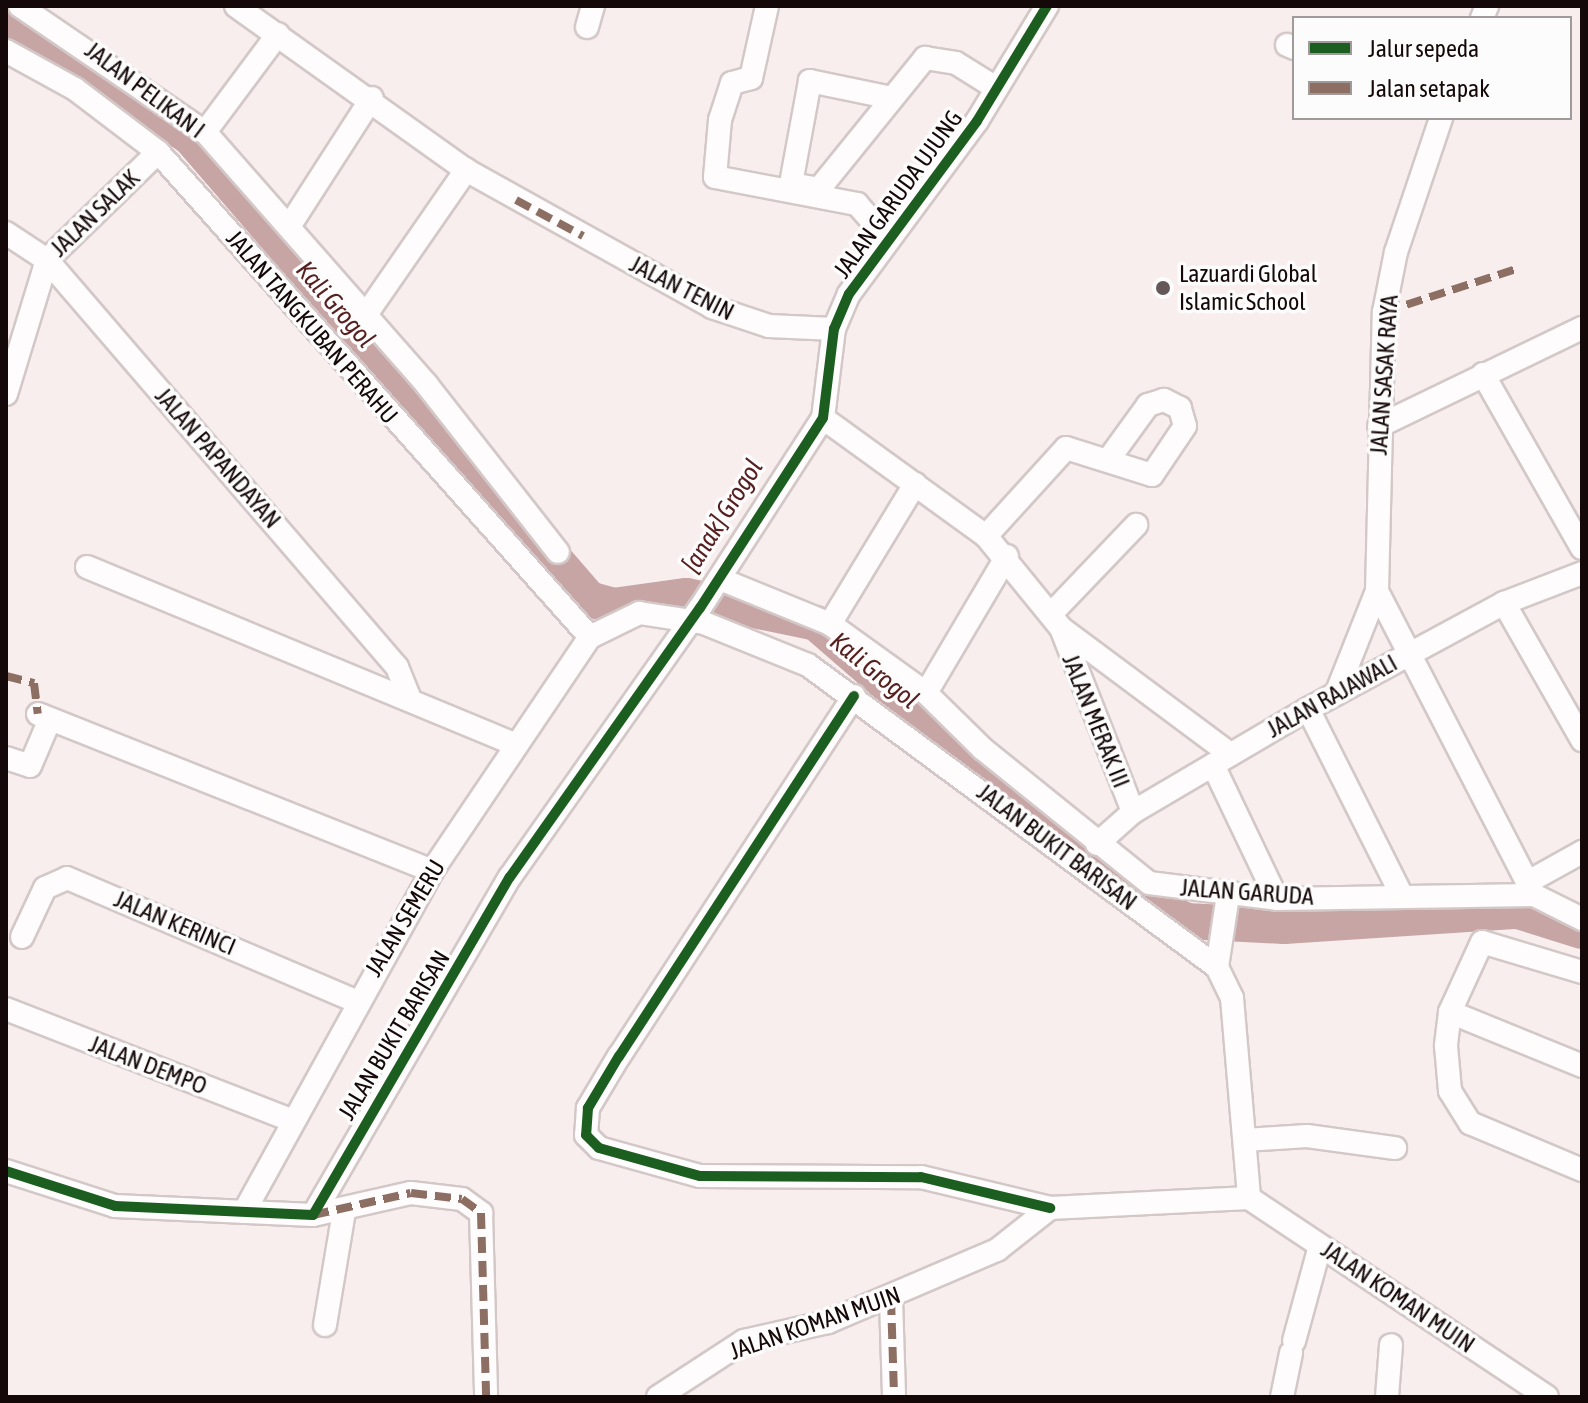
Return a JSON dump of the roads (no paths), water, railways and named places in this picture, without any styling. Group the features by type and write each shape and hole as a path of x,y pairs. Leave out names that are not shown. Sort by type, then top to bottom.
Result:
{"street":[{"name":"JALAN PELIKAN I","path":"20,6 205,132 290,225 558,552"},
{"name":"JALAN TENIN","path":"236,6 372,98 466,170 583,236 728,314 769,326 834,329"},
{"path":"767,6 751,78 732,83 720,120 713,173 721,183 848,201 886,237"},
{"name":"JALAN GARUDA UJUNG","path":"695,614 823,418 834,329 886,237 996,88 1047,6"},
{"path":"205,132 278,34"},
{"name":"JALAN TANGKUBAN PERAHU","path":"6,51 75,89 158,152 590,637"},
{"path":"887,97 810,81 791,184 819,189 917,62 933,57 996,88"},
{"path":"290,225 372,98"},
{"name":"JALAN SASAK RAYA","path":"1336,694 1377,591 1384,312 1396,252 1440,120"},
{"name":"JALAN SALAK","path":"6,394 12,358 47,260 158,152"},
{"path":"365,316 466,170"},
{"name":"JALAN PAPANDAYAN","path":"6,233 47,260 397,667 410,700"},
{"path":"1379,426 1582,328"},
{"path":"1483,374 1582,548"},
{"path":"823,418 986,536 1007,556 1057,620 1221,759 1277,899"},
{"path":"986,536 1060,451 1108,460"},
{"path":"834,618 915,484"},
{"path":"1057,620 1136,525"},
{"path":"926,693 1007,556"},
{"path":"87,567 516,745"},
{"name":"JALAN RAJAWALI","path":"1097,844 1133,812 1308,709 1504,603 1582,573"},
{"name":"JALAN GARUDA","path":"719,581 834,618 926,693 1097,844 1149,883 1226,904 1400,892 1531,889 1582,919"},
{"name":"JALAN SASAK RAYA","path":"1377,591 1407,655 1531,889"},
{"path":"1504,603 1582,740"},
{"name":"JALAN BUKIT BARISAN","path":"590,637 630,613 695,614 782,650 854,696 1218,957"},
{"name":"JALAN BUKIT BARISAN","path":"313,1215 510,877 695,614"},
{"name":"JALAN MERAK III","path":"1057,620 1133,812"},
{"name":"JALAN SEMERU","path":"244,1212 290,1120 432,871 590,637"},
{"path":"854,696 588,1108 586,1135 599,1148 700,1176 921,1177 1050,1208 1249,1198 1232,998 1218,957 1226,904"},
{"path":"1308,709 1400,892"},
{"path":"6,758 30,766 44,716 432,871"},
{"path":"1531,889 1582,852"},
{"name":"JALAN KERINCI","path":"22,937 45,888 67,878 356,1001"},
{"path":"1582,972 1482,942 1450,1012 1450,1091 1470,1123 1582,1170"},
{"name":"JALAN DEMPO","path":"6,1009 290,1120"},
{"path":"1450,1012 1582,1066"},
{"path":"1245,1140 1307,1136 1395,1148"},
{"path":"6,1171 115,1206 313,1215 344,1212 411,1193 462,1199 481,1213 486,1397"},
{"name":"JALAN KOMAN MUIN","path":"1249,1198 1518,1390 1547,1397"},
{"name":"JALAN KOMAN MUIN","path":"658,1397 744,1341 891,1299 997,1250 1050,1208"},
{"path":"325,1325 344,1212"},
{"path":"1282,1397 1320,1246"},
{"path":"891,1299 894,1397"},
{"path":"1387,1397 1391,1345"}],"waterway":[{"name":"Kali Grogol","path":"6,18 190,137 589,599 613,606 686,596 816,623 1118,885 1186,921 1284,926 1518,911 1582,931"}],"place":[{"name":"Lazuardi Global Islamic School","path":"1163,288"}],"water label":[{"name":"[anak] Grogol","path":"723,516"}]}
